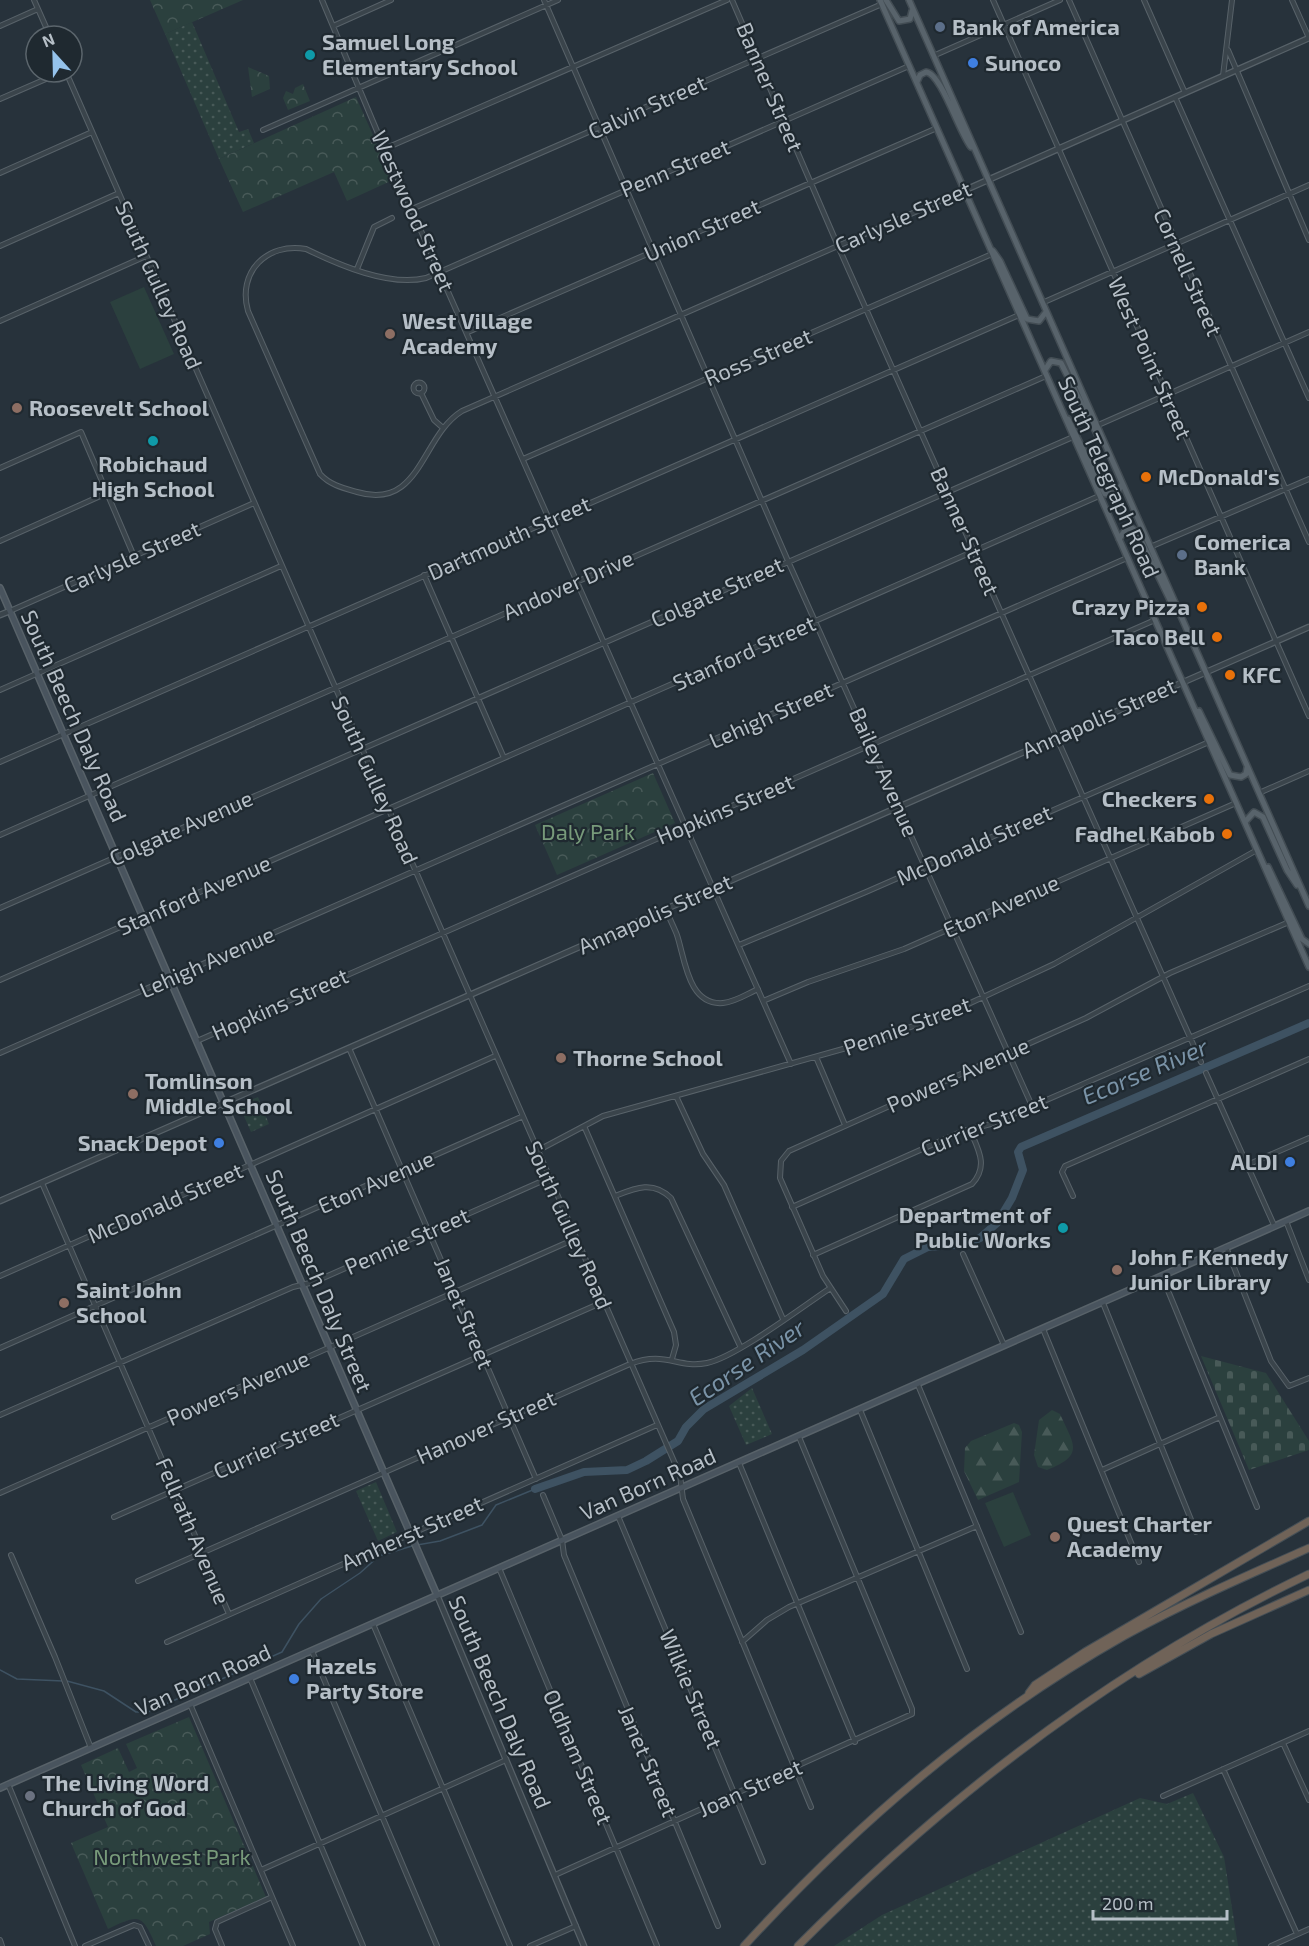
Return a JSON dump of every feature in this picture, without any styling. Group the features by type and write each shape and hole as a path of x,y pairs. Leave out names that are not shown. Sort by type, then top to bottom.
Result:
{"highway":[{"path":"1023,1699 1035,1685 1085,1652 1309,1521"},
{"path":"744,1946 795,1890 884,1806 971,1735 1023,1699 1153,1621 1309,1548"},
{"path":"798,1946 903,1845 991,1774 1115,1685 1236,1612 1309,1574"},
{"path":"1115,1685 1211,1634 1309,1590"}],"main road":[{"name":"South Telegraph Road","path":"909,0 1309,906"},
{"name":"South Telegraph Road","path":"883,1 963,191 1309,967"},
{"path":"883,1 899,21 910,19 912,9"},
{"path":"917,83 920,75 926,72 937,77 958,127 974,150"},
{"path":"988,246 1000,261 1027,319 1039,321 1046,312"},
{"path":"1045,373 1051,361 1061,363 1085,416 1105,447"},
{"path":"1062,411 1077,434 1105,494 1118,493 1122,484"},
{"path":"1119,539 1121,533 1128,528 1137,532 1160,583 1179,614"},
{"name":"South Beech Daly Road","path":"0,588 143,917"},
{"path":"1190,698 1205,720 1230,775 1241,777 1246,774 1247,766"},
{"path":"1245,823 1251,813 1261,814 1287,870 1302,890"},
{"path":"1261,859 1279,887 1302,939 1309,944"},
{"path":"143,917 224,1103"},
{"name":"South Beech Daly Street","path":"224,1103 384,1472"},
{"name":"Van Born Road","path":"0,1788 1309,1211"},
{"name":"South Beech Daly Road","path":"384,1472 437,1595"}],"street":[{"path":"34,0 45,24"},
{"name":"Westwood Street","path":"322,0 384,149 468,332 791,1064"},
{"path":"333,26 391,0"},
{"path":"263,130 546,2 558,0"},
{"path":"384,149 727,0"},
{"name":"Banner Street","path":"732,0 838,246 1201,1062"},
{"name":"West Point Street","path":"993,0 1309,716"},
{"path":"933,56 1060,0"},
{"name":"Cornell Street","path":"1069,0 1309,542"},
{"path":"1144,0 1185,93"},
{"path":"1223,76 1232,0"},
{"path":"1292,0 1309,38"},
{"name":"Calvin Street","path":"412,209 757,59 883,1"},
{"name":"Bailey Avenue","path":"546,2 652,252 788,561 1032,1106"},
{"path":"0,26 38,9"},
{"name":"Carlysle Street","path":"443,428 455,416 496,396 1309,38"},
{"path":"1227,50 1309,240"},
{"name":"Penn Street","path":"443,428 411,478 389,493 372,495 339,487 327,481 318,470 248,311 246,285 252,270 260,260 284,248 306,249 388,280 406,281 426,278 910,66"},
{"path":"0,99 36,84"},
{"name":"South Gulley Road","path":"70,84 680,1475 683,1499 811,1807"},
{"path":"1175,97 1309,398"},
{"name":"Union Street","path":"468,332 937,128"},
{"path":"0,173 92,132"},
{"path":"1042,303 1309,184"},
{"path":"0,246 119,193"},
{"path":"357,268 374,226 392,218"},
{"name":"Ross Street","path":"523,459 992,254"},
{"path":"0,321 146,256"},
{"name":"Dartmouth Street","path":"0,762 1019,315"},
{"path":"1096,426 1309,332"},
{"name":"Andover Drive","path":"0,835 1045,373"},
{"path":"420,393 434,420 443,428"},
{"path":"0,468 81,432 136,561"},
{"name":"Colgate Street","path":"361,748 1073,436"},
{"path":"1150,547 1309,479"},
{"path":"0,541 107,493"},
{"name":"Stanford Street","path":"388,810 1099,496"},
{"name":"Carlysle Street","path":"10,611 254,503"},
{"name":"Lehigh Street","path":"414,871 1127,558"},
{"path":"0,690 160,617 281,566"},
{"path":"424,575 504,758"},
{"path":"0,615 10,611"},
{"name":"Hopkins Street","path":"197,1041 1155,620"},
{"name":"Annapolis Street","path":"0,1201 1309,627"},
{"name":"McDonald Street","path":"739,945 1209,742"},
{"name":"Colgate Avenue","path":"0,908 361,748"},
{"path":"1259,793 1309,771"},
{"name":"Eton Avenue","path":"763,1001 808,982 891,955 1236,803"},
{"name":"Stanford Avenue","path":"0,980 388,810"},
{"name":"Pennie Street","path":"537,1151 603,1116 816,1057 924,1023 984,998 1054,964 1257,850"},
{"name":"Lehigh Avenue","path":"0,1053 414,871"},
{"path":"666,909 678,937 686,968 701,996 712,1002 724,1003 758,989"},
{"name":"Powers Avenue","path":"846,1311 829,1288 779,1175 782,1158 795,1147 1086,1018 1163,976 1289,922"},
{"name":"Currier Street","path":"792,1206 970,1130 991,1124 1309,986"},
{"name":"Janet Street","path":"349,1048 536,1479"},
{"name":"McDonald Street","path":"0,1275 495,1056"},
{"path":"816,1057 845,1125"},
{"path":"1073,1197 1062,1168 1309,1059"},
{"path":"1206,1073 1274,1225"},
{"path":"676,1096 703,1154 724,1185 783,1319"},
{"name":"Eton Avenue","path":"0,1348 521,1117"},
{"path":"584,1126 674,1332 676,1345 672,1359"},
{"path":"813,1255 972,1184 980,1174 982,1162 970,1130"},
{"path":"1247,1165 1309,1138"},
{"name":"Pennie Street","path":"0,1415 296,1285 304,1285 549,1178"},
{"name":"Fellrath Avenue","path":"42,1183 229,1614"},
{"path":"615,1196 639,1187 660,1190 673,1200 740,1346"},
{"path":"1285,1221 1309,1280"},
{"name":"Powers Avenue","path":"0,1493 575,1239"},
{"path":"1226,1247 1271,1361 1288,1385 1309,1378"},
{"path":"963,1254 1004,1346"},
{"path":"1162,1276 1257,1507"},
{"name":"Hanover Street","path":"138,1581 630,1364 652,1357 672,1359 688,1364 706,1363 721,1358 829,1288"},
{"name":"Currier Street","path":"114,1517 603,1302"},
{"path":"1103,1303 1196,1532"},
{"path":"1043,1329 1139,1562"},
{"path":"918,1384 1021,1632"},
{"path":"860,1410 967,1669"},
{"path":"1102,1470 1220,1417"},
{"name":"Amherst Street","path":"167,1642 657,1425"},
{"path":"799,1437 858,1578"},
{"path":"739,1463 855,1742"},
{"name":"Janet Street","path":"543,1495 562,1540 564,1555 718,1926"},
{"name":"Wilkie Street","path":"618,1516 763,1862"},
{"path":"742,1642 767,1620 798,1604 977,1526"},
{"path":"11,1555 91,1748"},
{"name":"Oldham Street","path":"499,1568 657,1946"},
{"name":"Joan Street","path":"555,1875 855,1742 912,1714 858,1578"},
{"name":"South Beech Daly Road","path":"437,1595 584,1946"},
{"path":"373,1623 510,1946"},
{"path":"312,1650 437,1946"},
{"path":"250,1678 363,1946"},
{"path":"190,1704 293,1946"},
{"path":"1163,1796 1309,1731"},
{"path":"1282,1743 1309,1800"},
{"path":"261,1870 506,1760"},
{"path":"1223,1769 1297,1934"},
{"path":"8,1784 75,1946"},
{"path":"222,1946 214,1929 218,1922 272,1898"},
{"path":"85,1946 132,1925 138,1925 149,1946"},
{"path":"530,1946 576,1926"},
{"path":"1273,1945 1309,1929"},
{"path":"0,1940 2,1946"}],"green space":[{"path":"150,0 243,0 165,34"},
{"path":"192,22 239,132 248,129 254,143 219,159 165,34"},
{"path":"248,67 269,76 270,89 252,97"},
{"path":"303,84 310,101 288,110 283,98 286,91 293,94 295,88"},
{"path":"356,97 393,180 347,201 334,172 243,212 219,159"},
{"path":"144,287 174,354 140,369 110,302"},
{"name":"Daly Park","path":"653,773 675,823 557,875 535,825"},
{"path":"258,1097 269,1124 251,1132 239,1105"},
{"path":"1201,1356 1266,1373 1309,1441 1309,1450 1249,1470"},
{"path":"752,1388 772,1434 746,1445 729,1406"},
{"path":"1052,1410 1060,1414 1073,1448 1072,1454 1067,1459 1047,1470 1038,1467 1034,1455 1039,1420"},
{"path":"1014,1423 1019,1425 1022,1432 1019,1482 978,1500 964,1471 965,1448 971,1441"},
{"path":"376,1482 397,1532 378,1541 356,1491"},
{"path":"1013,1492 1031,1535 1004,1547 985,1503"},
{"name":"Northwest Park","path":"189,1717 266,1897 209,1922 210,1934 183,1946 156,1946 147,1927 138,1919 108,1929 71,1843 108,1827 81,1765 118,1748 129,1772 137,1768 126,1744"},
{"path":"1193,1793 1224,1857 1238,1946 834,1946 882,1915 1140,1798 1167,1804"},
{"path":"163,1842 172,1852 168,1859 140,1871 134,1869 130,1860 133,1854"}],"waterway":[{"name":"Ecorse River","path":"535,1489 584,1472 627,1470 646,1461 678,1441 686,1427 704,1409 803,1350 883,1294 904,1259 928,1247 966,1244 980,1238 997,1223 1012,1198 1023,1170 1018,1152 1021,1147 1309,1023"},
{"name":"Ecorse River","path":"417,1545 440,1541 482,1525 496,1505 535,1489"},
{"name":"Ecorse River","path":"67,1681 104,1691 136,1712 148,1712 282,1652 299,1624 321,1599 360,1573 379,1556 412,1546"},
{"name":"Ecorse River","path":"0,1670 17,1679 63,1681"}],"place":[{"name":"Bank of America","path":"940,27"},
{"name":"Samuel Long Elementary School","path":"310,55"},
{"name":"Sunoco","path":"973,63"},
{"name":"West Village Academy","path":"390,334"},
{"name":"Roosevelt School","path":"17,408"},
{"name":"Robichaud High School","path":"153,441"},
{"name":"McDonald's","path":"1146,477"},
{"name":"Comerica Bank","path":"1182,555"},
{"name":"Crazy Pizza","path":"1202,607"},
{"name":"Taco Bell","path":"1217,637"},
{"name":"KFC","path":"1230,675"},
{"name":"Checkers","path":"1209,799"},
{"name":"Fadhel Kabob","path":"1227,834"},
{"name":"Thorne School","path":"561,1058"},
{"name":"Tomlinson Middle School","path":"133,1094"},
{"name":"Snack Depot","path":"219,1143"},
{"name":"ALDI","path":"1290,1162"},
{"name":"Department of Public Works","path":"1063,1228"},
{"name":"John F Kennedy Junior Library","path":"1117,1270"},
{"name":"Saint John School","path":"64,1303"},
{"name":"Quest Charter Academy","path":"1055,1537"},
{"name":"Hazels Party Store","path":"294,1679"},
{"name":"The Living Word Church of God","path":"30,1796"}]}
